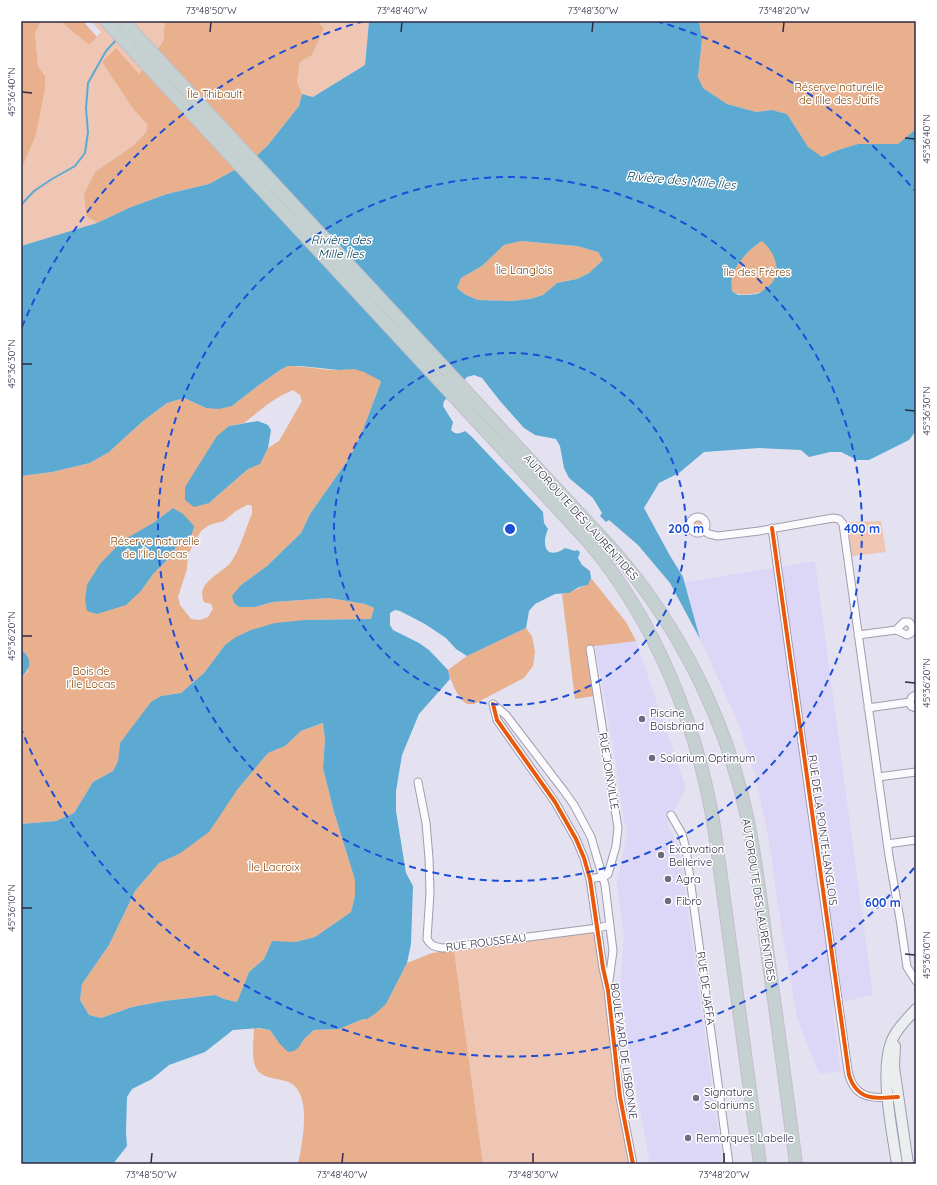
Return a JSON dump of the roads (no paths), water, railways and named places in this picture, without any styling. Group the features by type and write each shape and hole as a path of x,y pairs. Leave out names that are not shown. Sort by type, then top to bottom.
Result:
{"highway":[{"name":"AUTOROUTE DES LAURENTIDES","path":"106,21 462,396 592,527 631,572 658,609 686,655 716,717 738,782 753,847 796,1164"},
{"name":"AUTOROUTE DES LAURENTIDES","path":"123,21 462,396 541,489 599,554 644,624 659,653 680,701 700,762 713,821 760,1164"}],"street":[{"path":"704,531 718,536 830,519 836,519 842,522 887,844 907,967 916,981"},
{"name":"RUE DE LA POINTE-LANGLOIS","path":"772,528 848,1070 852,1083 860,1093 872,1097 893,1097"},
{"path":"858,635 896,630"},
{"name":"RUE JOINVILLE","path":"590,648 618,828 616,846 608,874 602,877"},
{"path":"910,702 912,697 916,695"},
{"path":"868,708 910,702"},
{"path":"910,702 912,707 916,708"},
{"name":"BOULEVARD DE LISBONNE","path":"608,990 610,984 613,951 605,885 591,837 574,805 506,715 493,704 497,720 555,802 576,839 584,858 590,879 603,968 608,990 620,1097 633,1164"},
{"path":"878,777 916,772"},
{"name":"RUE ROUSSEAU","path":"418,782 426,823 430,893 427,939 435,948 598,928 610,925"},
{"path":"555,802 564,792"},
{"name":"RUE DE JAFFA","path":"671,815 682,834 686,849 729,1164"},
{"path":"887,844 916,840"},
{"path":"590,879 602,877"},
{"path":"908,1164 886,1068 888,1051 896,1032 916,1009"},
{"path":"893,1097 897,1164"}],"water":[{"name":"Rivière des Mille Îles","path":"369,21 699,21 702,39 698,77 703,88 727,104 756,112 772,110 787,114 808,147 822,157 858,144 898,144 916,129 916,431 909,440 869,460 857,460 841,452 830,452 809,457 801,450 759,448 704,452 679,473 659,483 644,508 683,577 700,639 670,583 638,545 609,520 606,522 600,516 602,513 593,498 569,478 564,468 560,446 556,439 535,435 524,428 482,378 474,375 467,377 444,401 443,406 453,422 451,430 458,434 465,431 471,436 543,512 544,523 548,529 545,545 549,552 559,552 565,548 575,551 577,550 580,552 578,558 582,565 590,571 591,578 588,585 579,587 569,593 555,594 535,604 529,611 526,628 467,656 456,649 446,638 425,624 400,611 395,610 390,613 390,625 393,630 419,643 429,650 448,670 450,679 419,714 402,755 396,791 396,811 406,873 413,886 411,944 407,963 386,1004 367,1019 363,1019 339,1029 314,1030 294,1051 288,1052 279,1043 270,1030 259,1028 233,1030 205,1052 169,1065 152,1079 132,1089 127,1097 127,1146 113,1164 21,1164 21,824 56,821 74,813 93,782 113,771 118,761 120,743 151,702 161,696 181,693 204,673 225,645 236,637 251,630 275,623 305,620 371,619 374,608 365,604 329,598 273,602 255,607 239,607 234,603 232,596 241,585 267,566 301,533 310,514 350,457 362,432 381,382 364,372 354,369 339,370 288,366 259,385 232,406 219,409 206,408 184,398 167,403 143,421 109,452 90,463 52,472 21,476 21,246 97,223 131,207 167,194 209,184 251,161 268,145 299,106 302,94 313,97 365,65","holes":["521,241 577,246 598,252 603,260 589,273 577,279 557,283 543,295 530,299 511,301 478,300 466,295 457,288 461,278 482,266 504,245","762,241 775,259 775,278 771,284 758,294 738,295 732,291 733,273 739,262 753,247","323,723 325,739 323,768 334,812 355,880 355,896 351,912 315,937 295,942 272,941 264,959 249,972 237,1002 215,995 164,1001 132,1007 101,1018 89,1015 80,1000 82,984 109,945 135,891 159,863 179,854 209,832 237,790 268,753 285,746 301,731"]},
{"path":"258,421 268,425 271,430 268,448 260,464 248,469 209,503 194,507 185,500 185,487 217,436 229,426"},
{"path":"173,508 183,514 194,526 192,534 176,547 168,559 153,574 141,591 126,605 97,614 87,611 85,600 87,585 100,564 122,541 153,523"},
{"path":"21,649 29,660 29,667 21,678"}],"waterway":[{"path":"21,205 34,191 75,166 85,153 88,132 86,109 88,83 106,51 117,39"}],"place":[{"name":"Piscine Boisbriand","path":"642,719"},
{"name":"Solarium Optimum","path":"652,758"},
{"name":"Excavation Bellerive","path":"661,855"},
{"name":"Agra","path":"668,879"},
{"name":"Fibro","path":"668,901"},
{"name":"Signature Solariums","path":"696,1098"},
{"name":"Remorques Labelle","path":"688,1138"}],"park label":[{"name":"Réserve naturelle de l'Île des Juifs","path":"839,93"},
{"name":"Île Thibault","path":"215,94"},
{"name":"Île Langlois","path":"524,270"},
{"name":"Ïle des Frères","path":"757,272"},
{"name":"Réserve naturelle de l'Île Locas","path":"155,547"},
{"name":"Bois de l'Île Locas","path":"91,677"},
{"name":"Île Lacroix","path":"274,867"}]}
